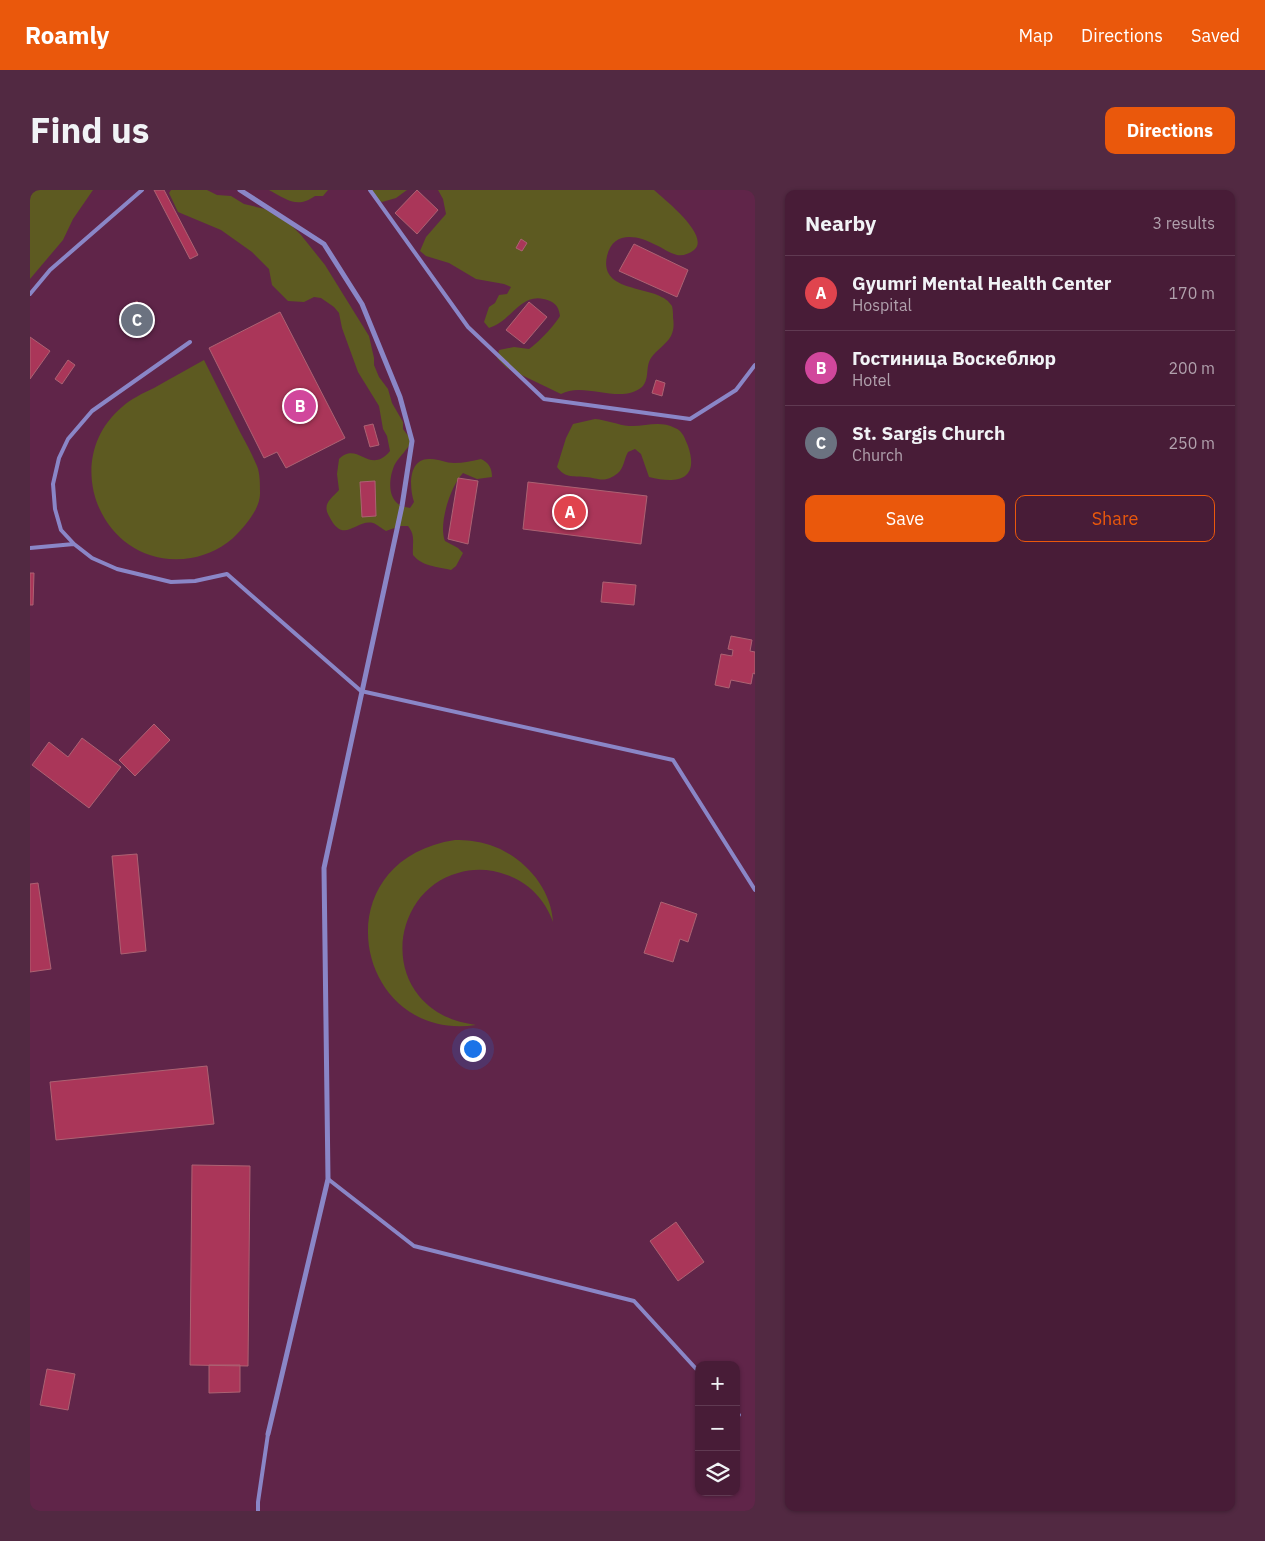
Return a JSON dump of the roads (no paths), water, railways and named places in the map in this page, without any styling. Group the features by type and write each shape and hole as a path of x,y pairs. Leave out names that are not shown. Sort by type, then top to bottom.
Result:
{"street":[{"path":"240,190 324,244 362,304 400,397 412,441 402,506 324,868 328,1179 268,1434"}],"lane":[{"path":"30,294 50,270 142,190"},
{"path":"370,190 468,327 544,399 690,419 736,390 755,365"},
{"path":"190,342 92,411 68,439 60,458 54,484 55,509 61,530 74,544 92,558 117,569 171,582 195,581 227,574 361,691 673,760 755,890"},
{"path":"30,548 74,544"},
{"path":"328,1179 414,1246 634,1301 695,1368"},
{"path":"258,1511 268,1434"}],"place":[{"name":"St. Sargis Church","path":"137,320"},
{"name":"Гостиница Воскеблюр","path":"300,406"},
{"name":"Gyumri Mental Health Center","path":"570,512"}]}
